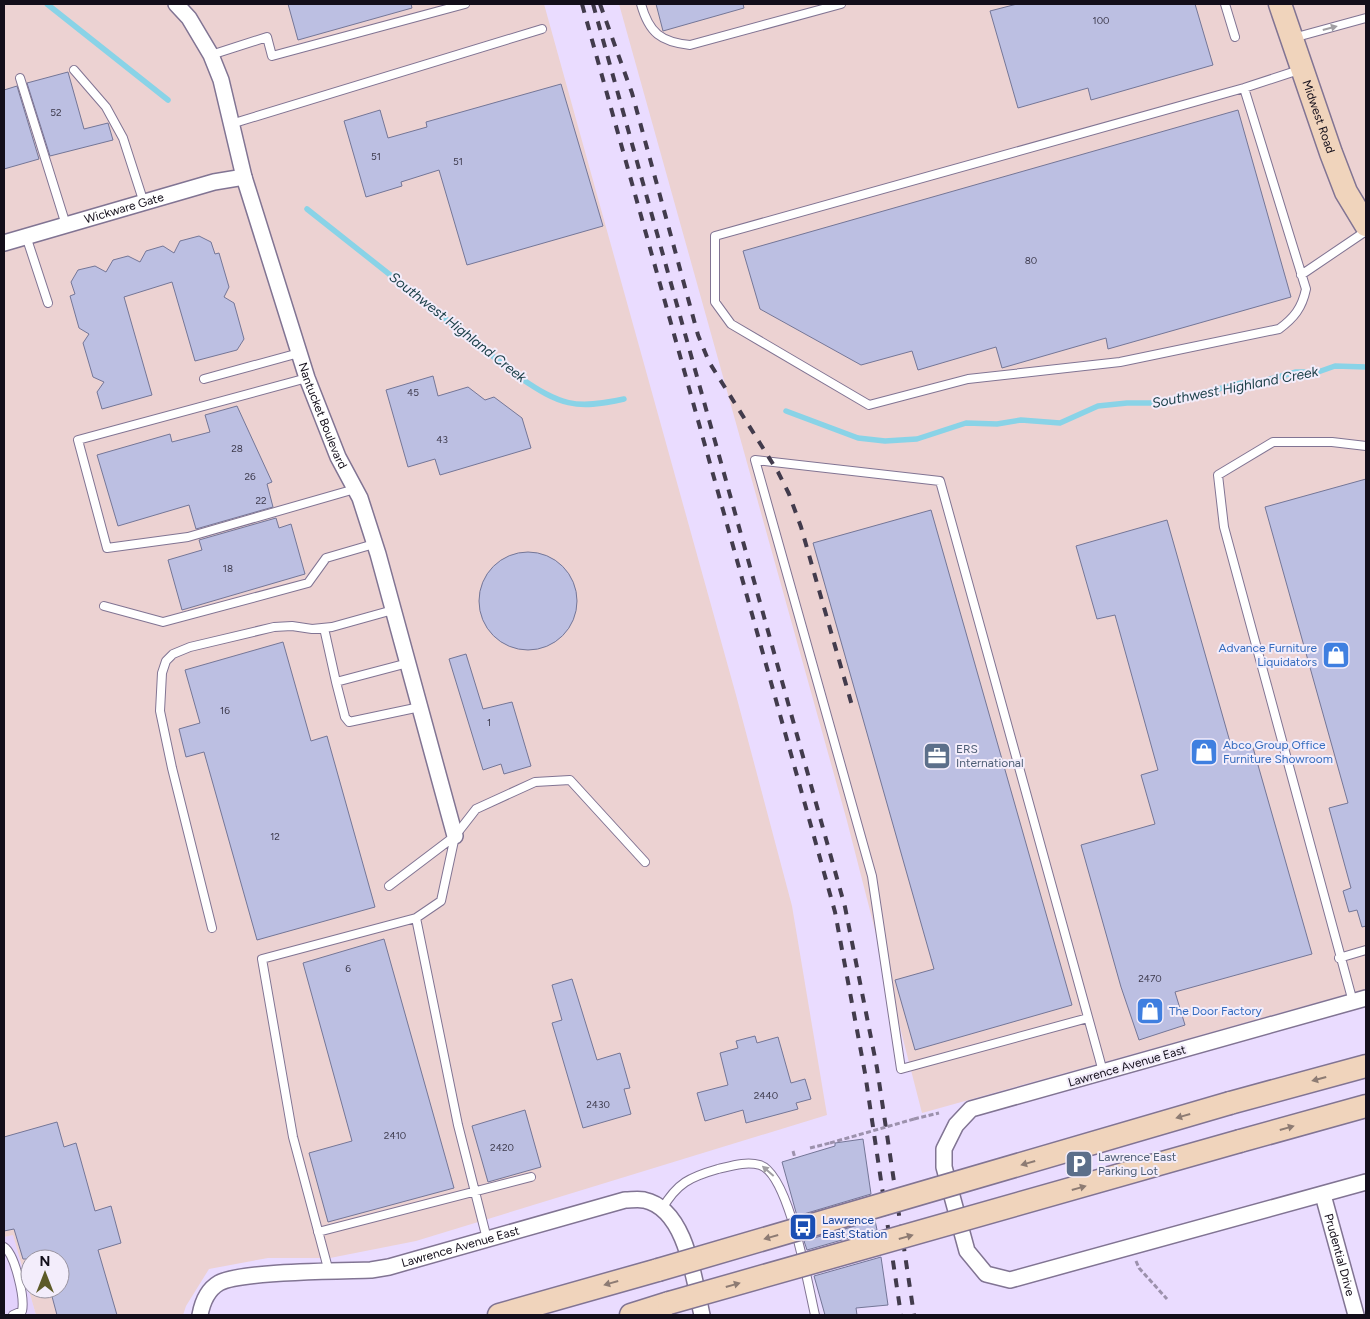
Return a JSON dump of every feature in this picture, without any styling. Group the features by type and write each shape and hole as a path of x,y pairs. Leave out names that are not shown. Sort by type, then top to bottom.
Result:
{"main road":[{"name":"Midwest Road","path":"1280,4 1304,68 1343,184 1366,225"},
{"path":"499,1315 1230,1103 1366,1066"},
{"path":"632,1315 1366,1106"}],"street":[{"name":"Nantucket Boulevard","path":"176,4 189,18 211,55 222,80 244,177 307,378 338,456 355,489 374,544 455,836"},
{"name":"Wickware Gate","path":"4,243 214,182 244,177"},
{"name":"Lawrence Avenue East","path":"1359,1000 971,1110 956,1125 944,1149 944,1167 967,1251 986,1274 1010,1280 1366,1182"},
{"name":"Prudential Drive","path":"1323,1195 1356,1315"},
{"name":"Lawrence Avenue East","path":"202,1310 218,1284 241,1277 329,1272 389,1266 625,1200 643,1199 662,1209 677,1226 684,1240 702,1315"}],"lane":[{"path":"211,55 267,37 272,56 465,4"},
{"path":"641,4 649,25 665,41 690,45 842,4"},
{"path":"1225,4 1236,37"},
{"path":"1293,38 1366,18"},
{"path":"231,124 542,29"},
{"path":"1244,88 1306,289 1303,303 1293,320 1279,329 1120,362 968,379 869,405 731,324 715,302 715,236 1244,88 1304,68"},
{"path":"74,70 106,107 123,138 144,203"},
{"path":"20,78 66,225"},
{"path":"1301,275 1366,231"},
{"path":"26,236 48,303"},
{"path":"204,379 299,353"},
{"path":"307,378 78,440 107,548 188,537 355,489"},
{"path":"1359,1000 1339,958 1224,527 1218,475 1273,442 1332,442 1366,446"},
{"path":"1088,1018 901,1069 872,876 755,460 940,482 1103,1072"},
{"path":"104,606 163,622 308,583 326,558 374,544"},
{"path":"212,928 172,768 160,711 162,673 166,661 174,654 190,647 274,626 324,628 393,610"},
{"path":"324,628 345,717 349,722 420,707"},
{"path":"336,682 408,663"},
{"path":"389,886 455,836 476,810 535,782 570,780 644,862"},
{"path":"329,1272 293,1137 262,960 416,918 441,901 455,836"},
{"path":"416,918 458,1124 487,1239"},
{"path":"1339,958 1366,950"},
{"path":"662,1209 672,1192 693,1176 738,1164 760,1165 775,1177 788,1204 815,1315"},
{"path":"318,1232 531,1177"},
{"path":"4,1248 10,1251 14,1262 24,1304 22,1310 14,1315"}],"path":[{"path":"810,1148 939,1112"},
{"path":"793,1151 795,1158"},
{"path":"1130,1248 1139,1268 1167,1299"}],"shaded area":[{"path":"4,4 544,4 736,695 792,906 827,1115 416,1241 330,1258 268,1258 209,1269 186,1306 183,1315 36,1315 31,1299 70,1299 70,1249 20,1249 20,1259 13,1235 4,1237"},
{"path":"619,4 1366,4 1366,989 922,1113 847,821"},
{"path":"13,1235 20,1259 20,1299 31,1299 36,1315 4,1315 4,1237"}],"building":[{"path":"288,4 411,4 412,8 298,40"},
{"path":"656,4 743,4 744,8 663,31"},
{"path":"1017,4 1195,4 1213,65 1091,100 1088,88 1018,108 990,11"},
{"path":"68,72 84,129 108,123 113,140 50,156 27,83"},
{"path":"561,84 603,226 467,265 439,170 401,182 402,186 366,197 344,121 380,110 388,138 427,127 426,122"},
{"path":"17,86 39,159 4,169 4,90"},
{"path":"1238,110 1291,297 1108,349 1106,338 1002,368 996,347 918,370 912,351 861,365 760,309 743,251"},
{"path":"199,236 211,242 215,254 219,253 229,287 224,297 234,303 244,339 237,350 195,361 172,282 124,297 152,395 102,409 97,392 104,382 93,377 83,343 89,334 79,328 70,296 75,294 71,282 78,270 95,266 106,272 113,260 128,256 140,262 146,251 163,246 174,253 180,241"},
{"path":"433,376 438,396 468,387 485,400 494,397 522,418 531,448 440,475 435,459 408,467 386,390"},
{"path":"237,406 272,482 267,484 273,507 196,529 189,505 118,526 97,455 170,434 172,442 210,432 205,415"},
{"name":"Advance Furniture Liquidators","path":"1366,479 1366,926 1362,927 1357,910 1349,912 1343,891 1351,888 1329,808 1348,803 1265,507"},
{"name":"ERS International","path":"931,510 1072,1005 915,1050 895,980 934,969 813,543"},
{"path":"276,518 279,528 291,524 305,574 182,610 168,560 202,550 199,540"},
{"name":"Abco Group Office Furniture Showroom","path":"1167,520 1232,749 1252,744 1312,954 1175,992 1185,1025 1139,1040 1121,987 1081,845 1155,824 1141,775 1158,770 1115,615 1097,619 1076,546"},
{"path":"528,552 547,555 563,566 574,582 577,601 574,620 563,636 547,647 528,650 509,647 493,636 482,620 479,601 482,582 493,566 509,555"},
{"path":"283,642 311,741 327,736 375,907 257,940 204,752 186,757 179,729 200,723 185,670"},
{"path":"466,654 483,709 512,702 531,766 504,774 501,764 483,770 449,659"},
{"path":"384,939 454,1188 328,1222 309,1153 352,1141 303,963"},
{"path":"572,979 597,1060 620,1053 630,1088 624,1089 631,1114 583,1128 552,1023 562,1020 552,985"},
{"path":"755,1036 757,1043 778,1037 791,1083 805,1079 811,1099 796,1103 798,1109 746,1123 743,1110 705,1121 697,1093 728,1085 720,1053 738,1048 736,1041"},
{"path":"525,1110 541,1167 488,1182 472,1126"},
{"path":"57,1122 64,1147 76,1143 95,1211 111,1206 121,1243 98,1250 117,1315 57,1315 53,1299 70,1299 70,1249 20,1249 14,1229 4,1231 4,1137"},
{"path":"863,1139 871,1194 797,1216 782,1162 835,1146 835,1143"},
{"path":"875,1220 877,1230 807,1250 804,1241"},
{"path":"881,1257 888,1305 856,1308 857,1315 825,1315 814,1276"}],"waterway":[{"name":"Southwest Highland Creek","path":"47,4 168,100"},
{"name":"Southwest Highland Creek","path":"307,209 519,377 546,394 568,403 580,404 624,399"},
{"name":"Southwest Highland Creek","path":"786,411 858,438 885,441 917,439 966,423 997,424 1021,420 1060,423 1098,406 1127,403 1165,403 1241,383 1263,381 1296,372 1318,372 1335,366 1366,367"}],"railway":[{"path":"582,4 835,912 865,1073 901,1315"},
{"path":"593,4 845,907 877,1068 914,1315"},
{"path":"600,4 632,93 698,335 709,362 778,472 789,494 801,527 853,709"}],"place":[{"name":"Advance Furniture Liquidators","path":"1336,655"},
{"name":"Abco Group Office Furniture Showroom","path":"1204,752"},
{"name":"ERS International","path":"937,756"},
{"name":"The Door Factory","path":"1150,1011"},
{"name":"Lawrence East Parking Lot","path":"1079,1164"},
{"name":"Lawrence East Station","path":"803,1227"}]}
